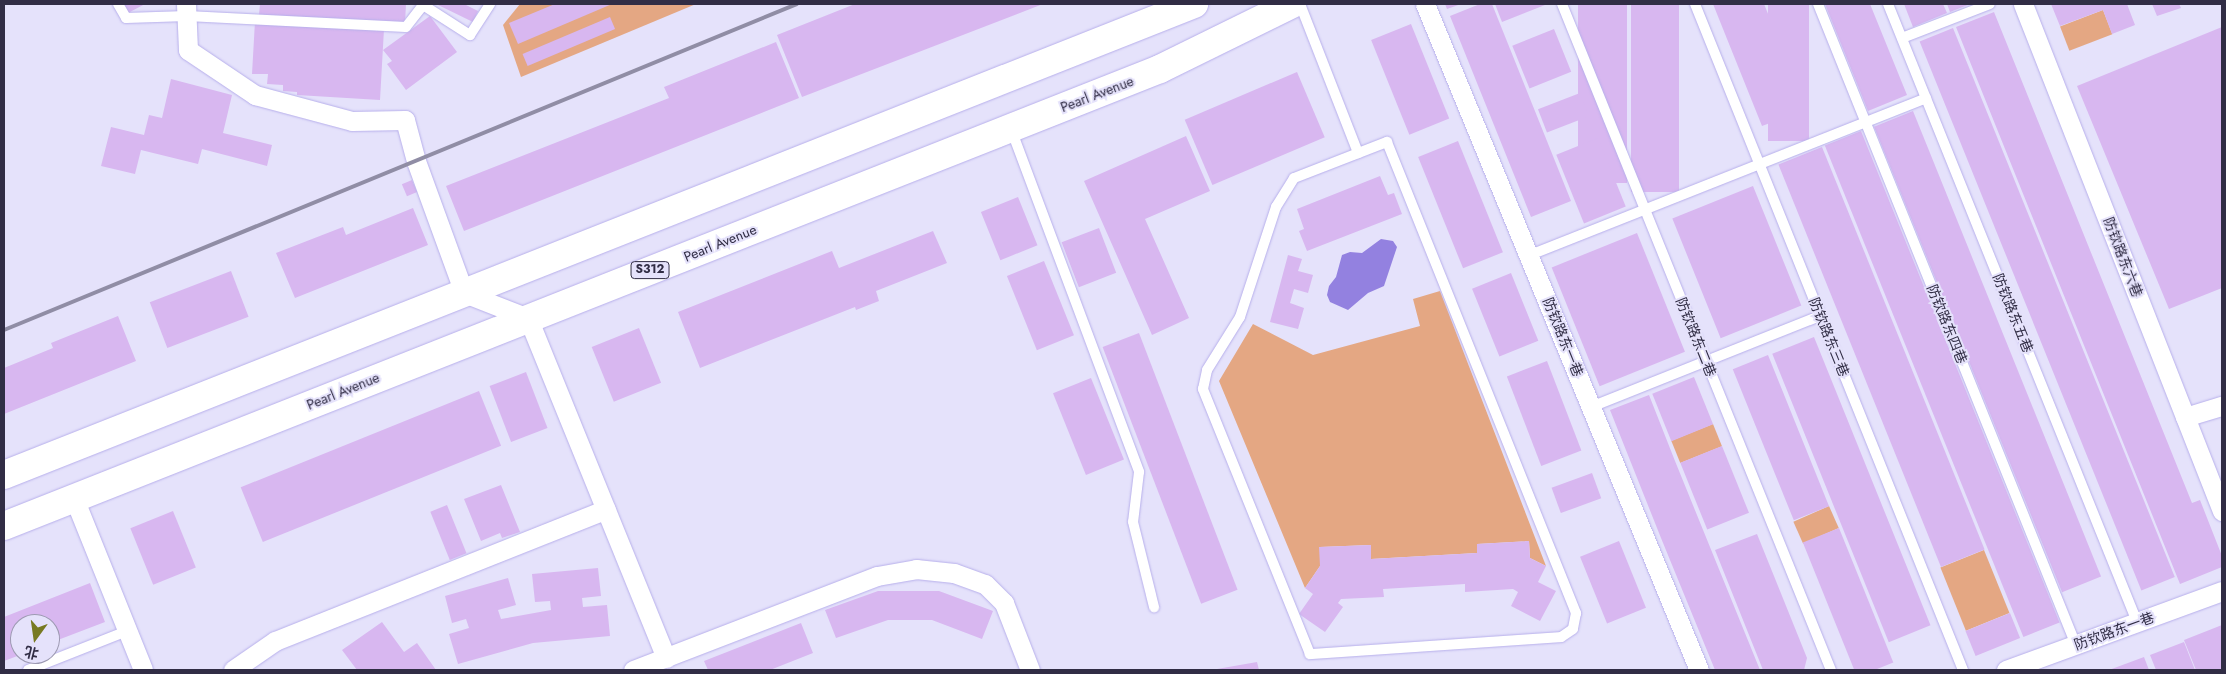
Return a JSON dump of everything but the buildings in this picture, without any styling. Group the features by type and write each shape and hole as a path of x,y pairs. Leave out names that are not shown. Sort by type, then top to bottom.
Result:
{"main road":[{"path":"4,475 1194,4"},
{"name":"Pearl Avenue","path":"4,526 1160,69 1292,4"}],"street":[{"name":"防钦路东一巷","path":"1425,4 1530,255 1699,670"},
{"name":"防钦路东六巷","path":"2023,4 2222,511"},
{"path":"187,10 188,50 255,95 352,121 405,120 416,161 464,293 528,318 666,658"},
{"path":"2185,417 2222,406"},
{"path":"74,498 143,670"},
{"path":"232,670 275,641 606,509"},
{"path":"633,670 877,576 916,569 954,572 985,584 1004,602 1030,670"},
{"name":"防钦路东一巷","path":"2006,670 2222,591"}],"lane":[{"path":"118,4 126,18 187,10 406,27 423,5 470,35 490,4"},
{"path":"1300,4 1358,153"},
{"name":"防钦路东二巷","path":"1562,4 1831,670"},
{"name":"防钦路东三巷","path":"1694,4 1963,670"},
{"name":"防钦路东四巷","path":"1818,4 2076,645"},
{"name":"防钦路东五巷","path":"1888,4 2138,622"},
{"path":"1902,38 1990,4"},
{"path":"1530,255 1926,98"},
{"path":"1011,128 1139,472 1133,522 1154,607"},
{"path":"1387,142 1576,613 1573,629 1561,637 1310,654 1203,389 1207,370 1240,317 1276,207 1285,191 1294,178 1358,153 1387,142"},
{"path":"1592,406 1820,316"},
{"path":"28,670 127,631"}],"shaded area":[{"path":"520,4 696,4 521,77 503,25"},
{"path":"2103,10 2112,34 2069,51 2060,26"},
{"path":"1381,239 1393,241 1397,247 1384,286 1368,293 1348,310 1330,302 1327,295 1329,286 1336,277 1342,255 1350,252 1362,253"},
{"path":"1440,291 1546,566 1530,558 1529,541 1477,544 1477,553 1371,559 1370,545 1320,547 1320,566 1305,588 1219,381 1253,324 1313,355 1420,326 1413,299"},
{"path":"1713,424 1722,446 1680,463 1671,441"},
{"path":"1829,506 1839,528 1803,544 1793,522"},
{"path":"1984,550 2009,613 1966,631 1940,568"}],"railway":[{"path":"4,330 797,4"}]}
